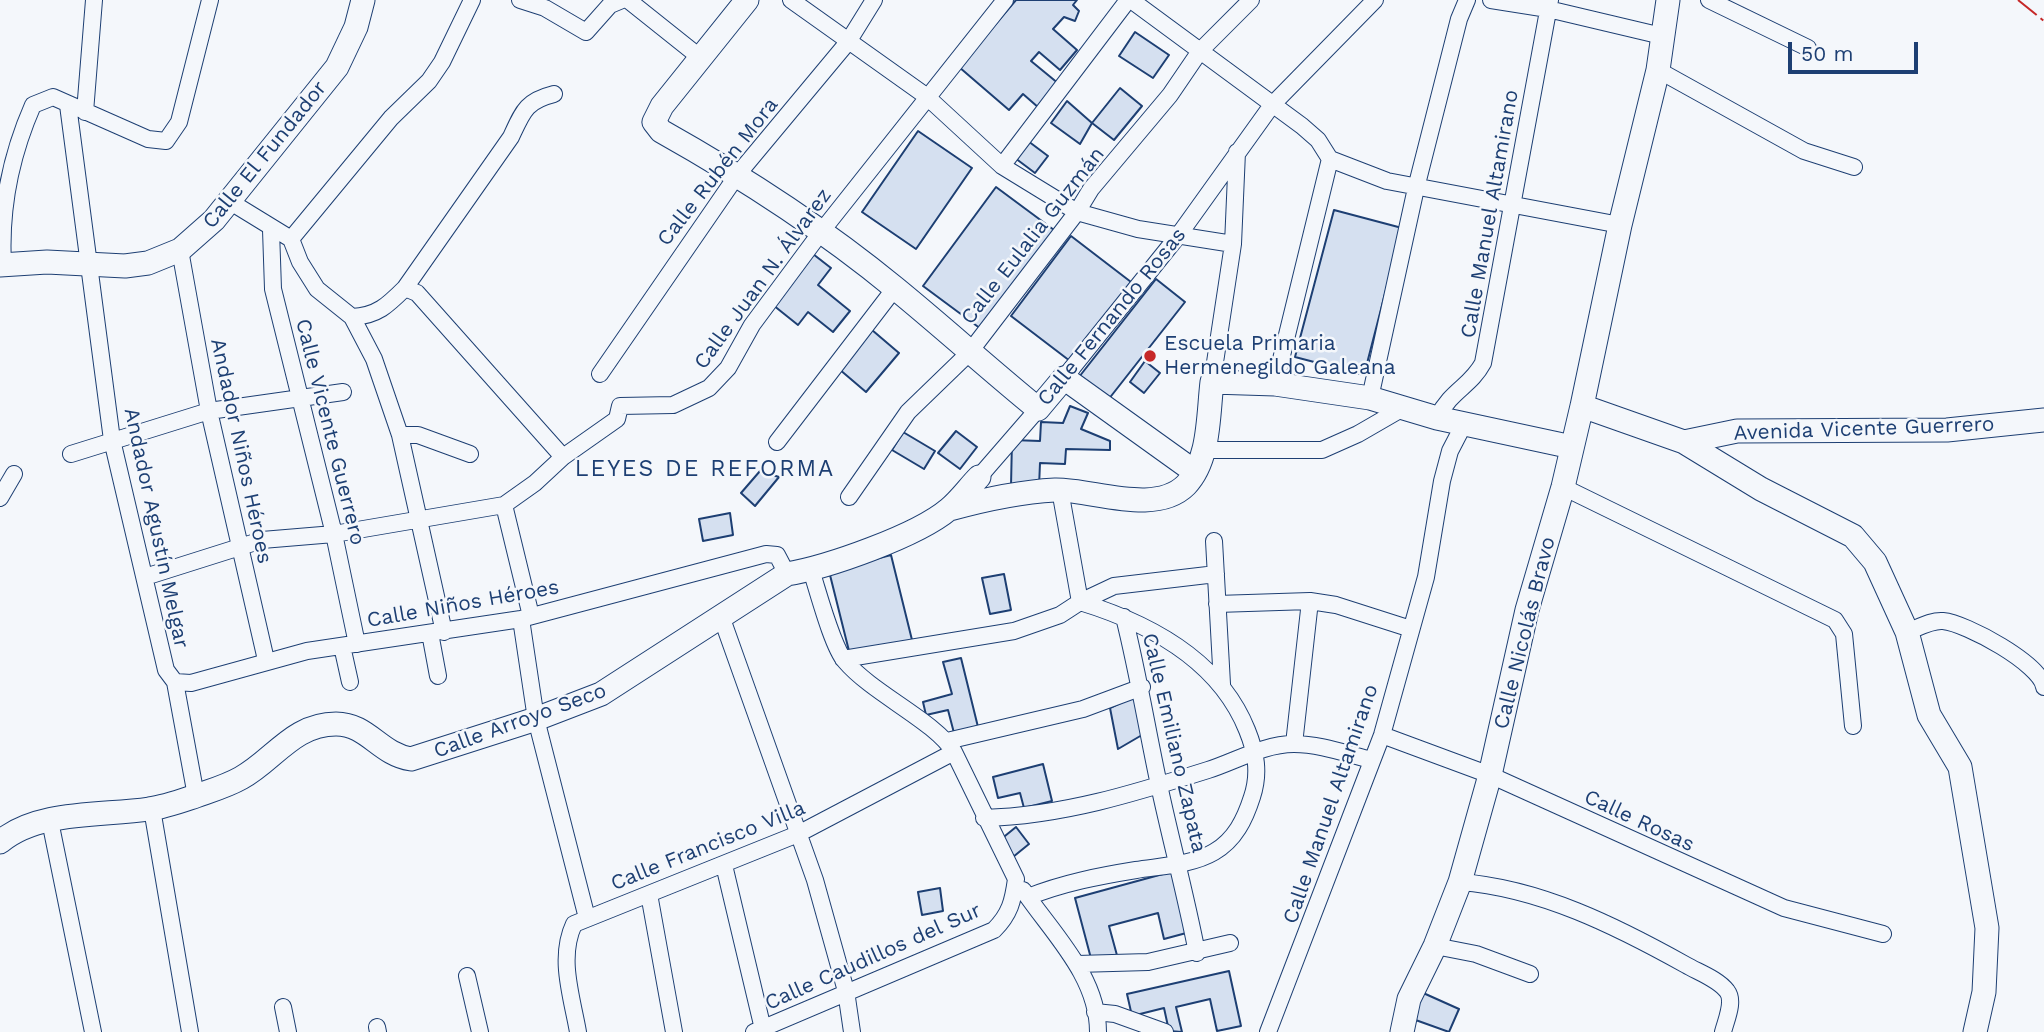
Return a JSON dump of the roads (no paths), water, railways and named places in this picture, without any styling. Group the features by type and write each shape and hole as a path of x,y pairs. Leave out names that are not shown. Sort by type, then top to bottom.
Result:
{"street":[{"path":"85,112 94,0"},
{"path":"1,264 1,236 11,171 21,132 33,104 53,97 148,139 166,141 179,122 210,0"},
{"name":"Calle El Fundador","path":"1,264 125,266 148,263 180,250 197,238 337,67 356,27 363,0"},
{"path":"291,239 391,118 429,81 442,62 472,0"},
{"path":"520,0 547,4 586,32 610,5 622,0"},
{"path":"628,0 702,59"},
{"path":"747,0 662,106 654,122 661,131 738,174 821,232 895,288 1038,409"},
{"path":"791,0 926,96 1002,166 1077,212 1138,229 1233,244"},
{"name":"Calle Rubén Mora","path":"600,374 738,174 848,42 874,0"},
{"name":"Calle Juan N. Álvarez","path":"504,505 536,483 563,457 617,419 620,406 673,405 709,388 728,368 752,325 821,232 926,96 1005,0"},
{"path":"1002,166 1129,0 1318,140 1331,159 1416,188 1620,225"},
{"name":"Calle Eulalia Guzmán","path":"849,497 908,412 969,353 1077,212 1091,189 1170,95 1200,51 1251,0"},
{"name":"Calle Fernando Rosas","path":"979,477 1064,378 1178,236 1272,105 1375,0"},
{"path":"1370,398 1416,188 1459,19 1467,0"},
{"path":"1491,0 1549,4 1662,36"},
{"name":"Calle Nicolás Bravo","path":"1402,1032 1409,999 1435,946 1460,882 1490,775 1527,610 1563,487 1582,406 1620,225 1658,70 1668,0"},
{"path":"1709,0 1808,48"},
{"name":"Calle Manuel Altamirano","path":"1437,418 1446,400 1475,378 1483,363 1515,204 1549,4"},
{"path":"1658,70 1804,151 1854,167"},
{"path":"352,317 369,316 388,306 405,288 504,147 533,99 554,94"},
{"name":"Andador Agustín Melgar","path":"68,105 113,440 166,670 175,682 197,796"},
{"path":"1237,152 1233,244 1212,382 1275,384 1370,398 1437,418 1572,447"},
{"path":"1275,384 1331,159"},
{"path":"229,201 271,230 291,239 300,262 317,289 352,317 374,359 400,435 418,521 437,633 438,676"},
{"name":"Calle Vicente Guerrero","path":"271,230 273,289 334,534 349,645 349,682"},
{"name":"Andador Niños Héroes","path":"180,250 209,411 266,660"},
{"path":"405,288 417,293 563,457"},
{"path":"777,442 895,288"},
{"path":"1064,378 1195,472"},
{"name":"Calle Arroyo Seco","path":"0,842 26,828 50,821 152,809 197,796 242,778 280,746 309,728 334,724 351,725 394,757 411,759 536,719 601,694 787,574 811,570 908,532 949,510 1004,494 1060,490 1141,500 1172,494 1185,486 1195,472 1204,450 1212,382"},
{"path":"71,454 209,411 343,392"},
{"path":"1582,406 1684,442 1762,489 1853,536 1875,562 1907,632 1929,715 1960,767 1970,838 1983,896 1987,954 1980,1030"},
{"path":"1204,450 1322,450 1358,434 1403,408"},
{"name":"Avenida Vicente Guerrero","path":"1684,442 1737,431 1947,430 2044,420"},
{"name":"Calle Manuel Altamirano","path":"1268,1032 1303,948 1382,735 1426,578 1442,481 1450,451 1464,424"},
{"path":"400,435 418,435 470,454"},
{"path":"0,498 14,474"},
{"name":"Calle Arroyo Seco","path":"949,510 979,477"},
{"path":"1563,487 1835,620 1844,634 1853,726"},
{"path":"1060,490 1080,602"},
{"path":"145,577 262,540 334,534 504,505 526,618 536,719 587,918 574,924 568,936 565,961 578,1032"},
{"path":"1214,541 1222,684"},
{"name":"Calle Niños Héroes","path":"175,682 191,683 266,660 526,618 766,554 777,555 787,574"},
{"path":"811,570 843,659 898,707 951,747 1016,879 1077,964 1095,1012 1098,1032"},
{"path":"843,659 1014,631 1060,615 1114,586 1216,574"},
{"path":"1217,604 1310,601 1336,605 1411,629"},
{"path":"1294,744 1310,601"},
{"name":"Calle Emiliano Zapata","path":"1080,602 1124,617 1142,687 1159,785 1180,863 1197,953"},
{"path":"721,616 815,880 846,991 852,1032"},
{"path":"1028,897 1053,887 1180,863 1214,853 1234,835 1244,820 1255,789 1256,752 1241,715 1222,684 1190,656 1124,617"},
{"path":"1907,632 1941,621 1963,625 2036,671 2044,687"},
{"name":"Calle Francisco Villa","path":"587,918 798,834 951,747 1083,709 1142,687"},
{"name":"Calle Rosas","path":"1382,735 1490,775 1771,903 1883,934"},
{"path":"985,818 1046,813 1159,785 1274,746 1319,746 1372,760"},
{"path":"152,809 190,1032"},
{"path":"50,821 93,1032"},
{"path":"723,865 758,1030"},
{"name":"Calle Caudillos del Sur","path":"758,1030 994,930 1007,917 1013,901 1016,879"},
{"path":"1460,882 1496,884 1541,897 1631,936 1703,975 1728,991 1731,1001 1723,1032"},
{"path":"649,894 674,1032"},
{"path":"1077,964 1148,962 1197,953 1230,943"},
{"path":"1435,946 1476,954 1530,974"},
{"path":"467,976 480,1032"},
{"path":"283,1007 288,1032"},
{"path":"1095,1012 1115,1014 1165,1032"}],"place":[{"name":"Escuela Primaria Hermenegildo Galeana","path":"1150,356"}],"district":[{"name":"LEYES DE REFORMA","path":"705,469"}]}
